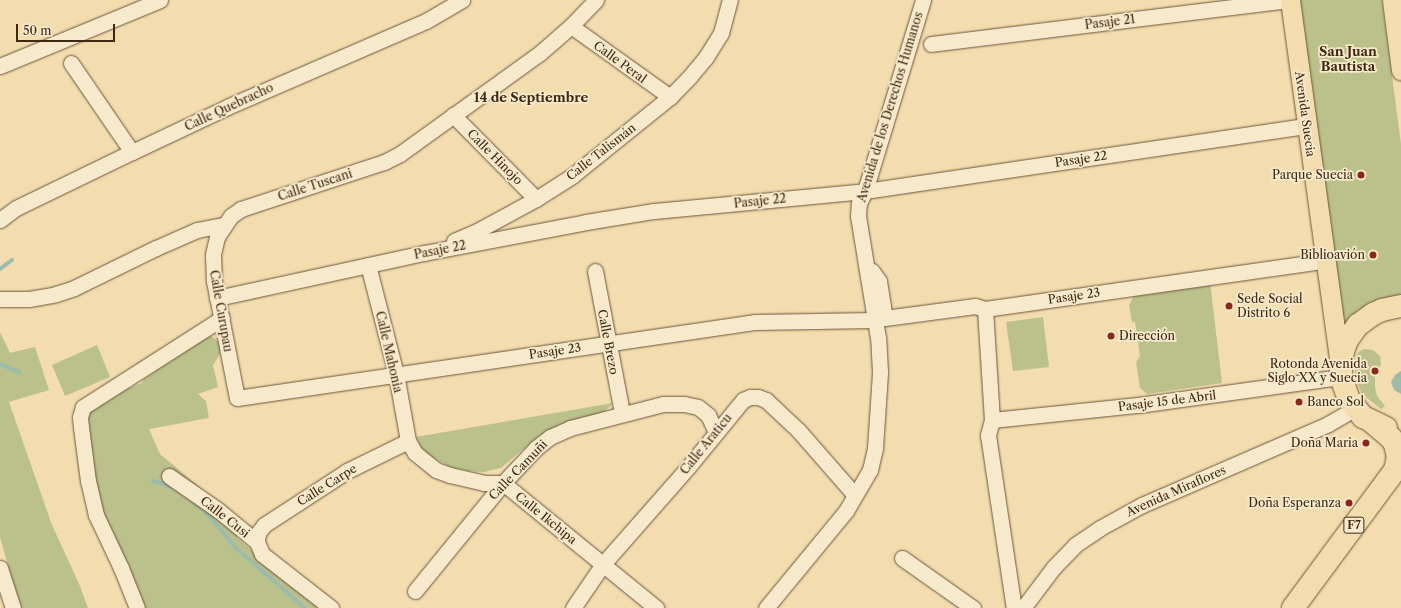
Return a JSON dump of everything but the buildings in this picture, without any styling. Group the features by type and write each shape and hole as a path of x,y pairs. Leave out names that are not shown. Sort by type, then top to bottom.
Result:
{"highway":[{"name":"F7","path":"1293,608 1395,470 1397,464 1398,438 1354,409 1349,400 1341,374 1344,349 1358,325 1373,314 1382,310 1401,306"},
{"name":"F7","path":"1310,608 1401,485"}],"main road":[{"name":"Avenida Suecia","path":"1289,0 1324,261 1341,374"},
{"path":"1392,0 1401,70"}],"street":[{"path":"0,66 160,0"},
{"name":"Calle Quebracho","path":"0,220 16,208 132,152 227,108 426,21 462,0"},
{"name":"Calle Tuscani","path":"224,225 231,216 242,210 384,162 400,154 540,53 571,26 596,0"},
{"name":"Calle Talismán","path":"424,253 477,231 536,199 572,176 599,156 670,97 691,75 706,57 721,33 730,0"},
{"name":"Avenida de los Derechos Humanos","path":"766,608 846,511 870,470 875,448 880,372 878,338 858,216 859,203 865,191 923,0"},
{"name":"Pasaje 21","path":"931,44 1289,0"},
{"name":"Calle Peral","path":"571,26 670,97"},
{"path":"71,63 132,152"},
{"name":"Calle Hinojo","path":"453,115 536,199"},
{"name":"Pasaje 22","path":"217,298 424,253 586,222 654,211 865,191 1306,126"},
{"path":"0,299 29,299 56,294 74,288 197,230 224,225"},
{"name":"Calle Curupau","path":"224,225 217,237 213,255 217,298 237,398"},
{"name":"Pasaje 23","path":"865,261 879,281 885,318 975,306 985,309 1324,261"},
{"name":"Calle Mahonia","path":"368,265 396,374 408,440"},
{"name":"Calle Brezo","path":"595,270 622,413"},
{"path":"985,309 992,420 988,435 1014,608"},
{"path":"137,608 121,568 96,515 88,482 80,417 83,407 222,318"},
{"name":"Pasaje 23","path":"237,398 756,322 874,320"},
{"name":"Pasaje 15 de Abril","path":"992,420 1138,405 1341,374"},
{"name":"Calle Araticu","path":"573,608 603,564 743,400 754,397 766,400 798,430 855,495"},
{"name":"Calle Camuñi","path":"415,591 503,483 536,448 550,437 570,428 622,413 663,404 684,404 698,407 708,415 716,432"},
{"name":"Avenida Miraflores","path":"1023,608 1054,567 1075,545 1100,528 1142,504 1328,424 1354,409"},
{"name":"Calle Ikchipa","path":"408,440 415,453 436,470 484,483 503,483 656,608"},
{"name":"Calle Carpe","path":"257,542 258,533 264,525 347,471 408,440"},
{"name":"Calle Cusi","path":"169,476 218,510 257,542 262,554 331,608"},
{"path":"902,558 973,608"},
{"path":"0,568 13,608"}],"green space":[{"name":"Parque Suecia","path":"1297,0 1382,0 1401,144 1401,296 1380,299 1364,307 1354,314 1341,330"},
{"path":"1210,282 1222,383 1147,394 1140,388 1136,362 1140,356 1135,322 1132,322 1129,305 1136,292"},
{"path":"1043,317 1049,367 1013,371 1006,322"},
{"path":"0,332 10,353 35,347 49,390 9,402 52,525 80,586 88,608 22,608 13,583 0,537"},
{"path":"210,335 220,343 220,354 213,365 218,387 198,394 206,401 209,418 149,429 160,454 197,485 243,529 237,538 322,608 145,608 140,593 104,531 83,406 142,383 144,379"},
{"path":"97,345 110,377 65,396 52,365"},
{"path":"1364,349 1373,350 1380,356 1381,365 1375,377 1375,387 1377,396 1385,406 1381,409 1362,394 1355,377 1355,357"},
{"path":"613,403 603,413 545,433 534,440 501,468 484,472 467,471 450,467 425,453 416,437"}],"shaded area":[{"path":"1401,371 1401,394 1394,390 1391,382 1395,375"}],"waterway":[{"path":"0,269 12,260"},
{"path":"0,364 19,372"},
{"path":"153,481 176,488"},
{"path":"191,500 206,512 236,548 305,608"}],"place":[{"name":"Parque Suecia","path":"1361,175"},
{"name":"Biblioavión","path":"1373,255"},
{"name":"Sede Social Distrito 6","path":"1229,306"},
{"name":"Dirección","path":"1111,336"},
{"name":"Rotonda Avenida Siglo XX y Suecia","path":"1375,371"},
{"name":"Banco Sol","path":"1299,402"},
{"name":"Doña Maria","path":"1366,443"},
{"name":"Doña Esperanza","path":"1349,503"}],"district":[{"name":"San Juan Bautista","path":"1348,60"},
{"name":"14 de Septiembre","path":"531,97"}]}
